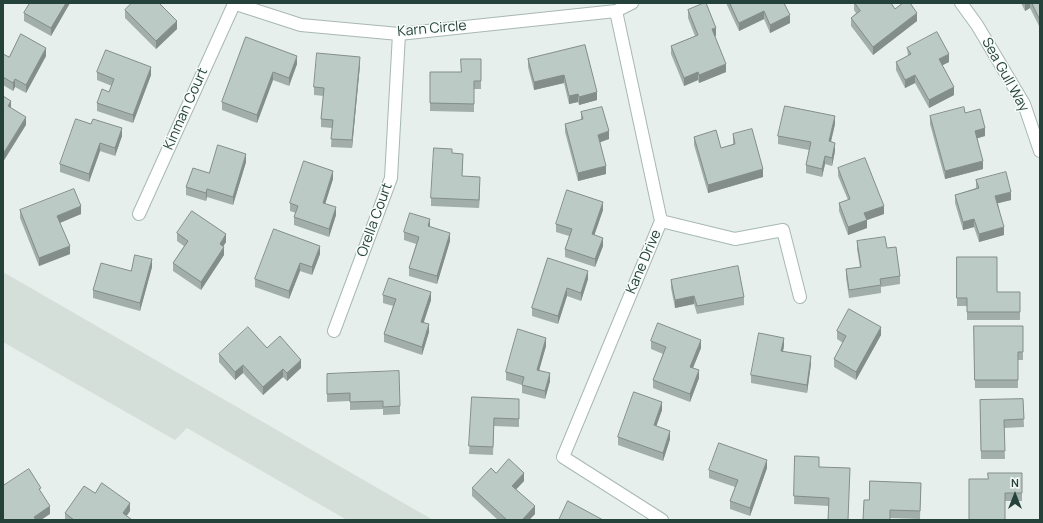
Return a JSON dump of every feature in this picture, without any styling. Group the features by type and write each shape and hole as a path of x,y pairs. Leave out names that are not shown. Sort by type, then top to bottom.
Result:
{"street":[{"name":"Karn Circle","path":"233,3 301,25 399,34 616,11 632,3"},
{"name":"Kinman Court","path":"139,214 233,3"},
{"name":"Sea Gull Way","path":"961,3 977,25 1024,104 1040,151"},
{"name":"Kane Drive","path":"616,11 661,221 563,457 662,520"},
{"name":"Orella Court","path":"334,331 391,178 399,34"},
{"path":"661,221 735,239 783,230 800,297"}],"shaded area":[{"path":"3,272 433,520 347,520 187,428 175,440 3,342"}],"building":[{"path":"30,3 66,3 51,28 24,13"},
{"path":"132,3 159,3 177,21 156,41 125,10"},
{"path":"706,3 716,28 712,29 726,64 699,75 698,72 684,78 671,46 698,35 688,10"},
{"path":"730,3 784,3 790,15 770,25 764,11 739,23"},
{"path":"855,3 891,3 895,9 903,3 910,3 917,13 873,47 851,18 860,11"},
{"path":"1032,3 1040,3 1040,20"},
{"path":"937,32 949,54 939,59 954,87 929,100 915,75 905,80 896,62 911,54 907,48"},
{"path":"21,34 46,48 26,85 15,79 13,83 3,77 3,54 9,57"},
{"path":"246,37 297,56 289,78 273,72 257,115 222,102"},
{"path":"585,45 597,92 579,97 578,94 569,96 564,75 534,82 528,59"},
{"path":"106,50 151,67 133,115 97,103 102,89 109,92 114,79 97,72"},
{"path":"317,53 360,57 352,140 331,139 333,120 321,119 324,88 314,87"},
{"path":"461,59 481,59 481,81 474,81 474,104 430,103 430,72 461,72"},
{"path":"3,96 11,101 8,106 26,117 3,154"},
{"path":"785,106 835,116 829,141 835,143 832,158 825,156 822,169 806,165 811,142 778,136"},
{"path":"602,107 609,131 598,135 606,166 578,173 565,124 583,119 581,112"},
{"path":"964,107 965,113 980,109 985,128 975,131 983,161 945,171 930,116"},
{"path":"76,119 91,124 93,119 122,128 115,148 100,143 89,174 60,164"},
{"path":"752,129 763,169 708,185 694,137 716,130 721,148 735,144 733,134"},
{"path":"218,145 246,154 233,197 207,189 206,193 186,187 193,168 209,173"},
{"path":"434,148 452,149 452,153 463,154 462,176 480,177 479,200 431,198"},
{"path":"865,158 884,206 864,213 867,220 848,227 839,203 850,199 838,168"},
{"path":"304,161 333,171 323,203 336,207 329,229 294,217 298,206 290,203"},
{"path":"1006,172 1011,192 995,196 1004,227 979,234 974,219 963,222 955,195 979,188 976,180"},
{"path":"74,189 81,206 57,216 70,246 39,258 20,210"},
{"path":"567,190 603,202 592,234 603,238 595,259 565,249 572,229 556,224"},
{"path":"192,211 226,234 220,244 224,247 201,282 173,263 188,241 177,233"},
{"path":"410,213 430,219 428,226 450,233 437,276 409,268 419,237 404,232"},
{"path":"274,229 320,246 312,267 300,263 289,291 255,279"},
{"path":"885,237 887,248 896,247 900,276 880,279 881,285 849,290 846,269 861,267 857,241"},
{"path":"135,255 152,259 140,303 93,290 101,263 131,271"},
{"path":"957,257 997,257 997,292 1020,292 1020,312 967,312 967,298 957,298"},
{"path":"548,258 588,271 581,293 567,288 558,316 532,308"},
{"path":"738,266 744,297 697,306 694,296 675,300 671,280"},
{"path":"389,278 431,292 421,322 429,324 422,347 384,334 396,299 383,295"},
{"path":"849,309 881,327 856,372 834,359 846,336 837,331"},
{"path":"658,323 701,340 690,367 699,370 690,394 653,380 666,347 651,341"},
{"path":"974,326 1023,326 1023,352 1018,352 1018,380 975,380"},
{"path":"248,327 267,348 280,336 301,360 287,373 283,369 263,387 243,365 235,372 219,354"},
{"path":"518,329 546,338 537,370 550,373 545,391 522,385 524,377 506,372"},
{"path":"759,333 784,338 781,351 811,356 807,385 751,375"},
{"path":"399,371 400,406 383,407 383,401 350,402 350,393 327,394 327,374"},
{"path":"634,392 662,402 654,425 670,431 663,453 618,437"},
{"path":"472,397 519,399 519,419 494,418 493,447 469,446"},
{"path":"1023,399 1024,419 1004,420 1005,451 981,451 980,400"},
{"path":"719,443 767,460 750,508 730,501 738,480 709,470"},
{"path":"795,456 819,457 819,467 850,468 848,520 828,520 829,498 794,496"},
{"path":"509,459 524,473 512,486 535,506 522,520 507,520 472,488 491,468 496,473"},
{"path":"29,469 50,506 34,517 36,520 3,520 3,486"},
{"path":"988,473 1022,473 1022,493 1005,493 1005,520 969,520 969,479 988,479"},
{"path":"870,481 921,483 920,511 890,510 890,520 863,520 864,500 869,500"},
{"path":"102,483 130,503 123,513 132,520 74,520 65,513 84,486 95,493"},
{"path":"568,501 603,520 559,520"}]}
